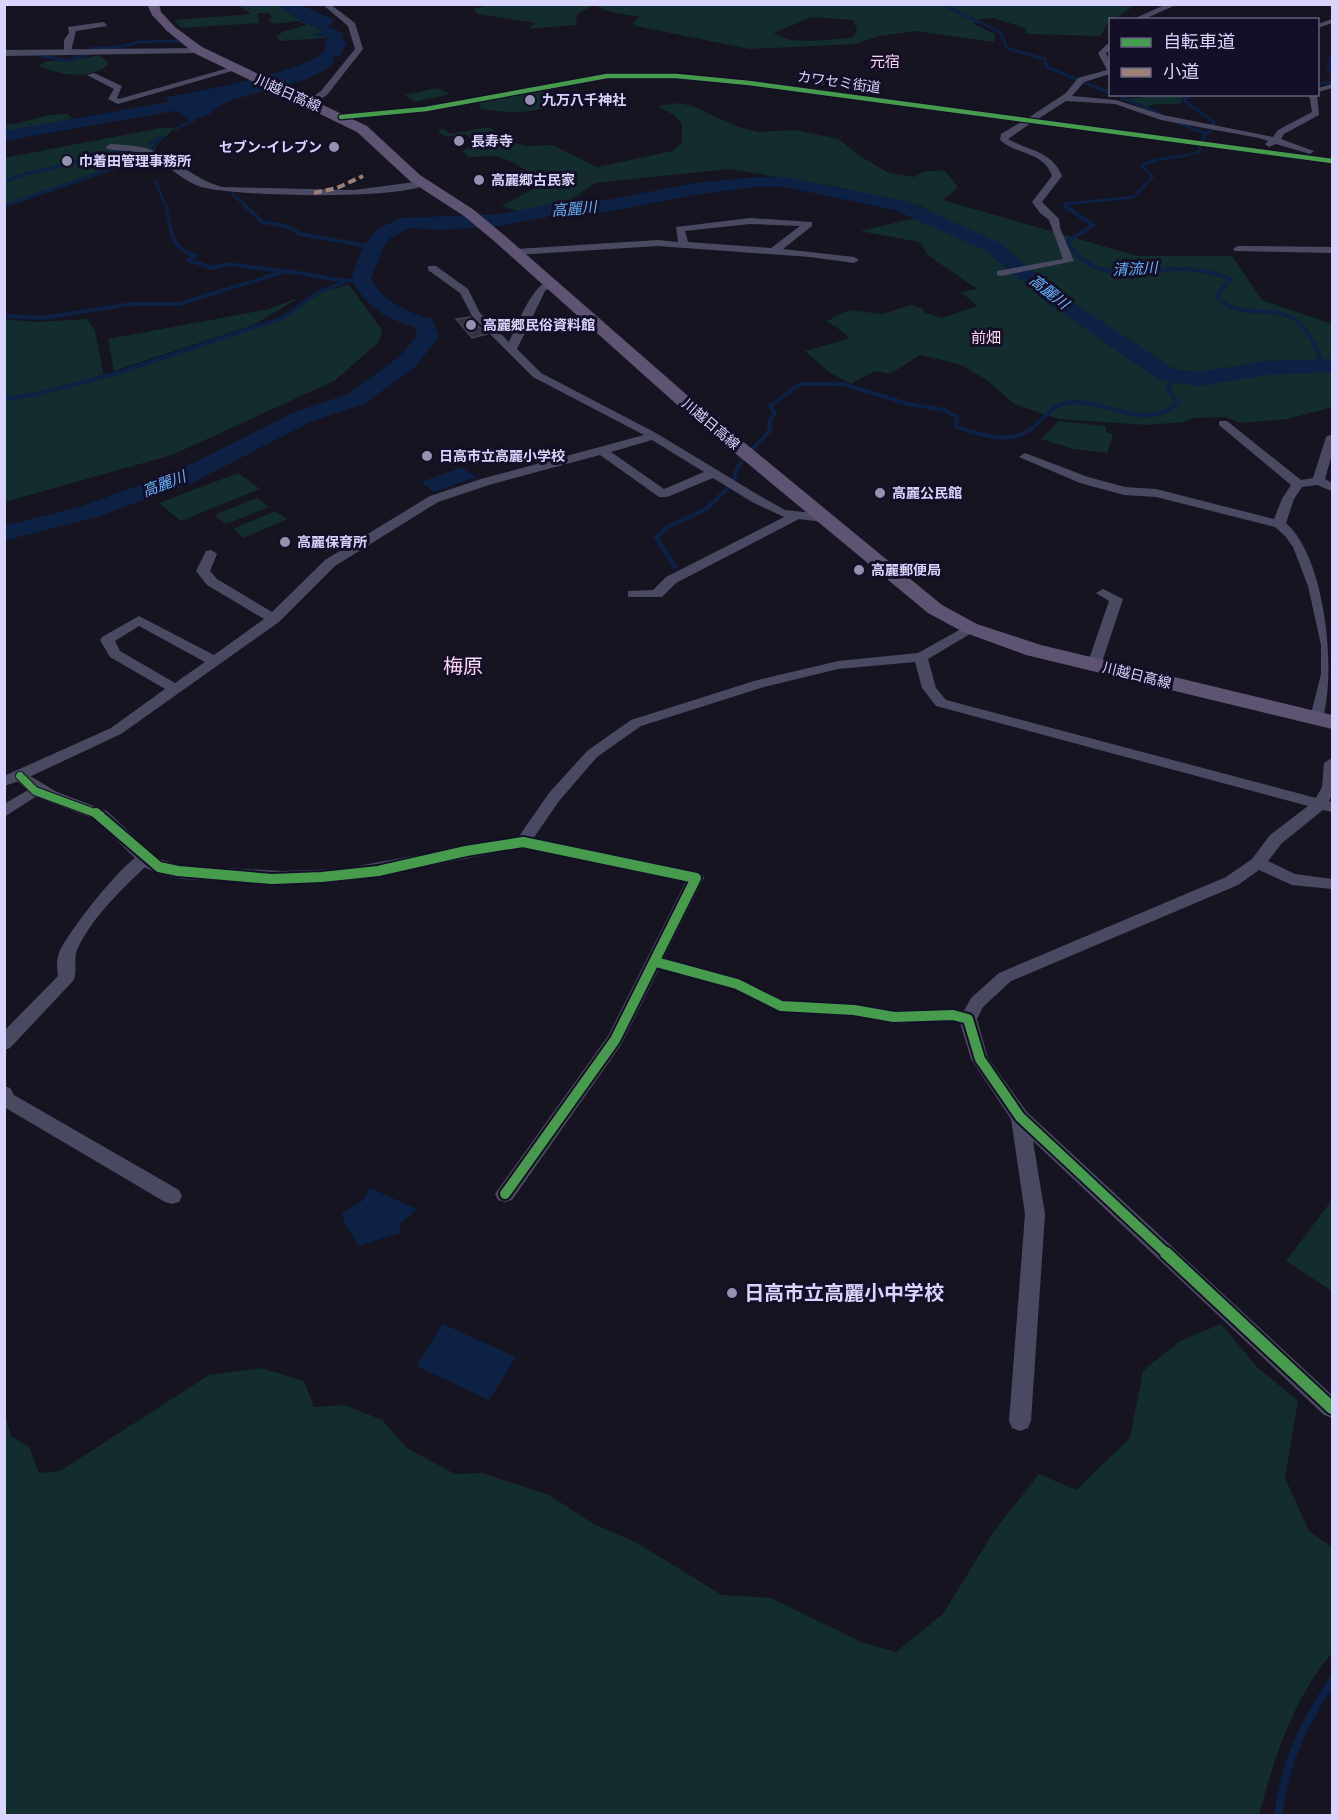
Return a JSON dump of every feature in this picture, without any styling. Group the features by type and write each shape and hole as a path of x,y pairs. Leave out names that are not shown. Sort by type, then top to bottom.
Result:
{"main road":[{"name":"川越日高線","path":"153,4 156,13 171,29 198,50 341,117 368,134 422,184 469,213 516,252 619,346 935,609 970,628 1034,650 1325,720"}],"street":[{"path":"310,103 324,93 359,49 352,25 325,4"},
{"path":"1139,18 1175,4"},
{"path":"67,51 68,40 73,33 71,29 104,24"},
{"path":"1109,47 1102,53 1109,68"},
{"path":"4,52 198,50"},
{"path":"91,75 119,88 112,99 118,102 235,69"},
{"path":"1001,273 1069,261 1054,228 1054,219 1037,202 1057,176 1056,171 1036,153 1009,144 1004,138 1077,88 1081,80 1109,70"},
{"name":"カワセミ街道","path":"341,117 426,109 590,78 643,75 749,83 1251,152 1332,161"},
{"path":"1251,152 1276,140 1281,132 1316,112 1313,96"},
{"path":"1063,98 1116,102 1161,117 1276,140 1332,161"},
{"path":"110,147 140,149 154,154 192,180 217,189 354,193 422,184"},
{"path":"684,244 679,229 750,221 809,224 774,251"},
{"path":"516,252 624,243 684,244 854,260"},
{"path":"1238,249 1332,250"},
{"path":"432,268 464,291 476,314 537,375 652,435 756,499 795,516 823,518"},
{"path":"511,350 541,289 550,283"},
{"path":"1223,423 1298,484 1318,481 1332,487"},
{"path":"12,778 116,731 273,619 330,563 434,499 485,482 603,452 652,435"},
{"path":"1318,481 1332,437"},
{"path":"603,452 663,494 713,473"},
{"path":"1025,457 1084,480 1124,490 1167,495 1279,524 1295,537 1330,626 1325,720"},
{"path":"1279,524 1288,499 1298,484"},
{"path":"633,594 657,594 677,576 795,516"},
{"path":"211,554 203,571 212,582 273,619"},
{"path":"1094,665 1116,599 1103,593"},
{"path":"175,689 116,654 107,640 139,620 214,661"},
{"path":"523,842 554,797 592,754 636,723 781,678 849,664 921,657 970,628"},
{"path":"921,657 928,689 933,698 941,703 1326,806"},
{"path":"1332,764 1326,806 1276,839 1258,862 1232,881 1005,977 977,1003 968,1019 969,1038 985,1069 1020,1117 1332,1408"},
{"path":"12,778 35,791 100,815 145,857 159,867 178,871 272,879 322,877 378,871 475,849 523,842 696,878 615,1040 505,1194"},
{"path":"4,812 35,791"},
{"path":"4,1043 67,977 64,960 83,927 109,894 145,857"},
{"path":"1258,862 1292,879 1332,884"},
{"path":"656,962 737,984 781,1006 854,1010 894,1017 953,1016 968,1019"},
{"path":"5,1099 172,1196"},
{"path":"1020,1117 1035,1214 1020,1421"}],"green space":[{"path":"493,4 1135,4 1116,18 1109,18 1100,36 1025,34 1026,28 992,18 976,20 974,24 995,34 994,42 915,31 880,36 855,44 750,49 636,26 632,23 640,17 610,12 594,5 577,14 576,25 527,29 536,23 478,14 473,9","holes":["812,17 853,20 857,30 852,38 812,41 791,40 774,33"]},
{"path":"238,5 277,5 321,30 326,38 280,41 277,37 282,32 307,25 299,21 274,24 268,20 273,18 268,13 258,13 259,23 181,28 174,20 251,14"},
{"path":"99,55 108,62 107,66 82,75 64,74 38,66 47,61 68,61"},
{"path":"437,88 451,94 414,102 405,95"},
{"path":"542,90 559,98 552,104 533,111 481,109 478,102"},
{"path":"1139,96 1187,96 1182,98 1180,104 1155,104 1143,108 1121,99 1139,98"},
{"path":"680,103 695,107 738,127 759,132 795,130 839,139 858,155 889,173 914,177 923,172 944,170 958,187 943,200 1137,256 1232,256 1262,300 1332,324 1332,407 1288,419 1241,423 1225,417 1194,418 1184,422 1147,425 1059,419 1014,404 987,380 959,364 920,355 890,374 875,371 851,384 829,372 805,351 848,339 846,334 827,321 849,310 882,314 911,305 922,308 925,313 942,318 977,306 961,292 977,289 928,255 920,242 860,231 916,218 923,207 838,187 729,169 595,183 569,201 519,211 501,206 547,182 501,158 469,157 462,151 487,139 471,139 465,134 445,137 437,130 444,129 450,134 490,127 502,137 497,139 528,146 552,145 597,167 673,151 682,142 682,124 674,115 657,106"},
{"path":"67,114 72,117 66,122 5,134 5,125 51,115"},
{"path":"160,128 175,128 158,143 152,157 5,207 4,158"},
{"path":"346,285 350,286 382,330 379,342 334,381 172,455 5,502 5,319 36,322 87,319 95,331 104,377 284,318 318,294"},
{"path":"300,297 254,325 114,371 108,339 269,309"},
{"path":"1059,421 1106,426 1106,432 1113,434 1107,453 1074,449 1041,439"},
{"path":"238,473 260,489 181,521 159,503"},
{"path":"257,498 269,507 226,524 214,515"},
{"path":"275,511 287,519 244,538 233,529"},
{"path":"1332,1200 1332,1291 1286,1261"},
{"path":"1221,1324 1257,1367 1298,1401 1285,1478 1309,1531 1332,1547 1332,1653 1306,1690 1286,1730 1259,1815 5,1815 5,1414 11,1436 29,1447 39,1473 60,1471 209,1375 261,1368 304,1381 314,1407 345,1405 382,1420 407,1448 455,1474 482,1473 549,1495 592,1523 637,1543 722,1595 771,1598 861,1642 896,1652 943,1614 994,1531 1039,1474 1076,1490 1130,1438 1143,1371 1180,1341"}],"water":[{"path":"277,5 301,5 335,20 328,27 344,33 342,38 347,44 339,56 333,57 334,61 327,69 304,80 232,100 213,109 211,114 188,121 165,97 272,74 294,67 324,52 327,39 321,30"},
{"path":"462,467 476,477 434,492 421,482"},
{"path":"370,1188 417,1209 400,1224 400,1233 358,1246 344,1222 342,1213 362,1201"},
{"path":"443,1324 516,1357 489,1400 416,1366"}],"building":[{"name":"高麗郷民俗資料館","path":"470,317 487,334 472,338 456,319"}],"waterway":[{"path":"947,7 1000,32 1007,48 1045,59 1047,67 1109,93"},
{"path":"315,35 329,34"},
{"path":"91,48 115,48 138,42 178,41"},
{"path":"34,54 68,61 90,53"},
{"name":"清流川","path":"1332,54 1328,68 1332,74"},
{"name":"清流川","path":"1319,84 1332,82"},
{"path":"1120,96 1160,114"},
{"name":"清流川","path":"1191,96 1183,100 1214,122 1207,134"},
{"name":"高麗川","path":"4,136 220,98"},
{"path":"176,129 194,120 195,113"},
{"path":"1170,120 1207,134"},
{"name":"清流川","path":"1065,206 1065,204 1134,197 1153,176 1142,166 1156,160 1185,156 1200,151 1200,141 1207,134"},
{"path":"149,144 162,137"},
{"path":"153,150 158,140"},
{"path":"4,182 25,174 126,150"},
{"path":"160,153 175,162"},
{"path":"4,206 148,156"},
{"path":"155,181 166,207"},
{"name":"高麗川","path":"4,534 88,512 185,477 302,417 356,399 377,386 407,362 428,337 425,323 387,309 373,297 361,279 373,247 383,234 407,222 440,224 500,220 560,208 607,206 694,189 756,182 784,182 900,205 993,247 1055,299 1168,375 1198,379 1222,377 1267,368 1332,366"},
{"path":"232,194 247,207"},
{"path":"166,206 176,243 180,248 196,256 188,260 213,268 225,264 282,271"},
{"path":"245,206 263,222 286,226 300,234 373,247"},
{"name":"清流川","path":"1065,206 1093,225 1067,242 1078,256 1091,265 1118,272 1194,270 1231,279 1216,296 1236,308 1277,313 1298,322 1310,337 1324,366"},
{"path":"4,316 42,318 131,304 179,304 286,271 346,281"},
{"path":"346,281 361,279"},
{"path":"4,399 38,394 121,372 283,318 317,293 346,281"},
{"path":"752,449 770,431 769,422 775,413 770,406 800,384 842,384 909,404 944,410 957,417 956,427 988,436 1011,437 1027,432 1050,411 1064,403 1100,405 1140,415 1153,415 1165,411 1178,403 1167,388 1176,376"},
{"path":"735,473 743,459"},
{"path":"675,567 656,537 666,528 706,509 734,482 736,472"},
{"path":"1278,1816 1285,1780 1296,1746 1312,1713 1332,1681"}],"marked path":[{"path":"314,193 337,188 363,176"}],"cycle path":[{"path":"341,117 426,109 553,84 607,76 676,76 749,83 1332,161"},
{"path":"20,776 35,791 100,815 145,857 159,867 178,871 272,879 322,877 378,871 466,851 523,842 696,878 615,1040 505,1194"},
{"path":"656,962 737,984 781,1006 854,1010 894,1017 953,1015 968,1019 970,1033 980,1059 994,1083 1020,1117 1332,1408"}],"place":[{"name":"九万八千神社","path":"530,100"},
{"name":"長寿寺","path":"459,141"},
{"name":"セブン-イレブン","path":"334,147"},
{"name":"巾着田管理事務所","path":"67,161"},
{"name":"高麗郷古民家","path":"479,180"},
{"name":"高麗郷民俗資料館","path":"471,325"},
{"name":"日高市立高麗小学校","path":"427,456"},
{"name":"高麗公民館","path":"880,493"},
{"name":"高麗保育所","path":"285,542"},
{"name":"高麗郵便局","path":"859,570"},
{"name":"日高市立高麗小中学校","path":"732,1293"}],"district":[{"name":"元宿","path":"885,62"},
{"name":"前畑","path":"986,338"},
{"name":"梅原","path":"463,666"}]}
